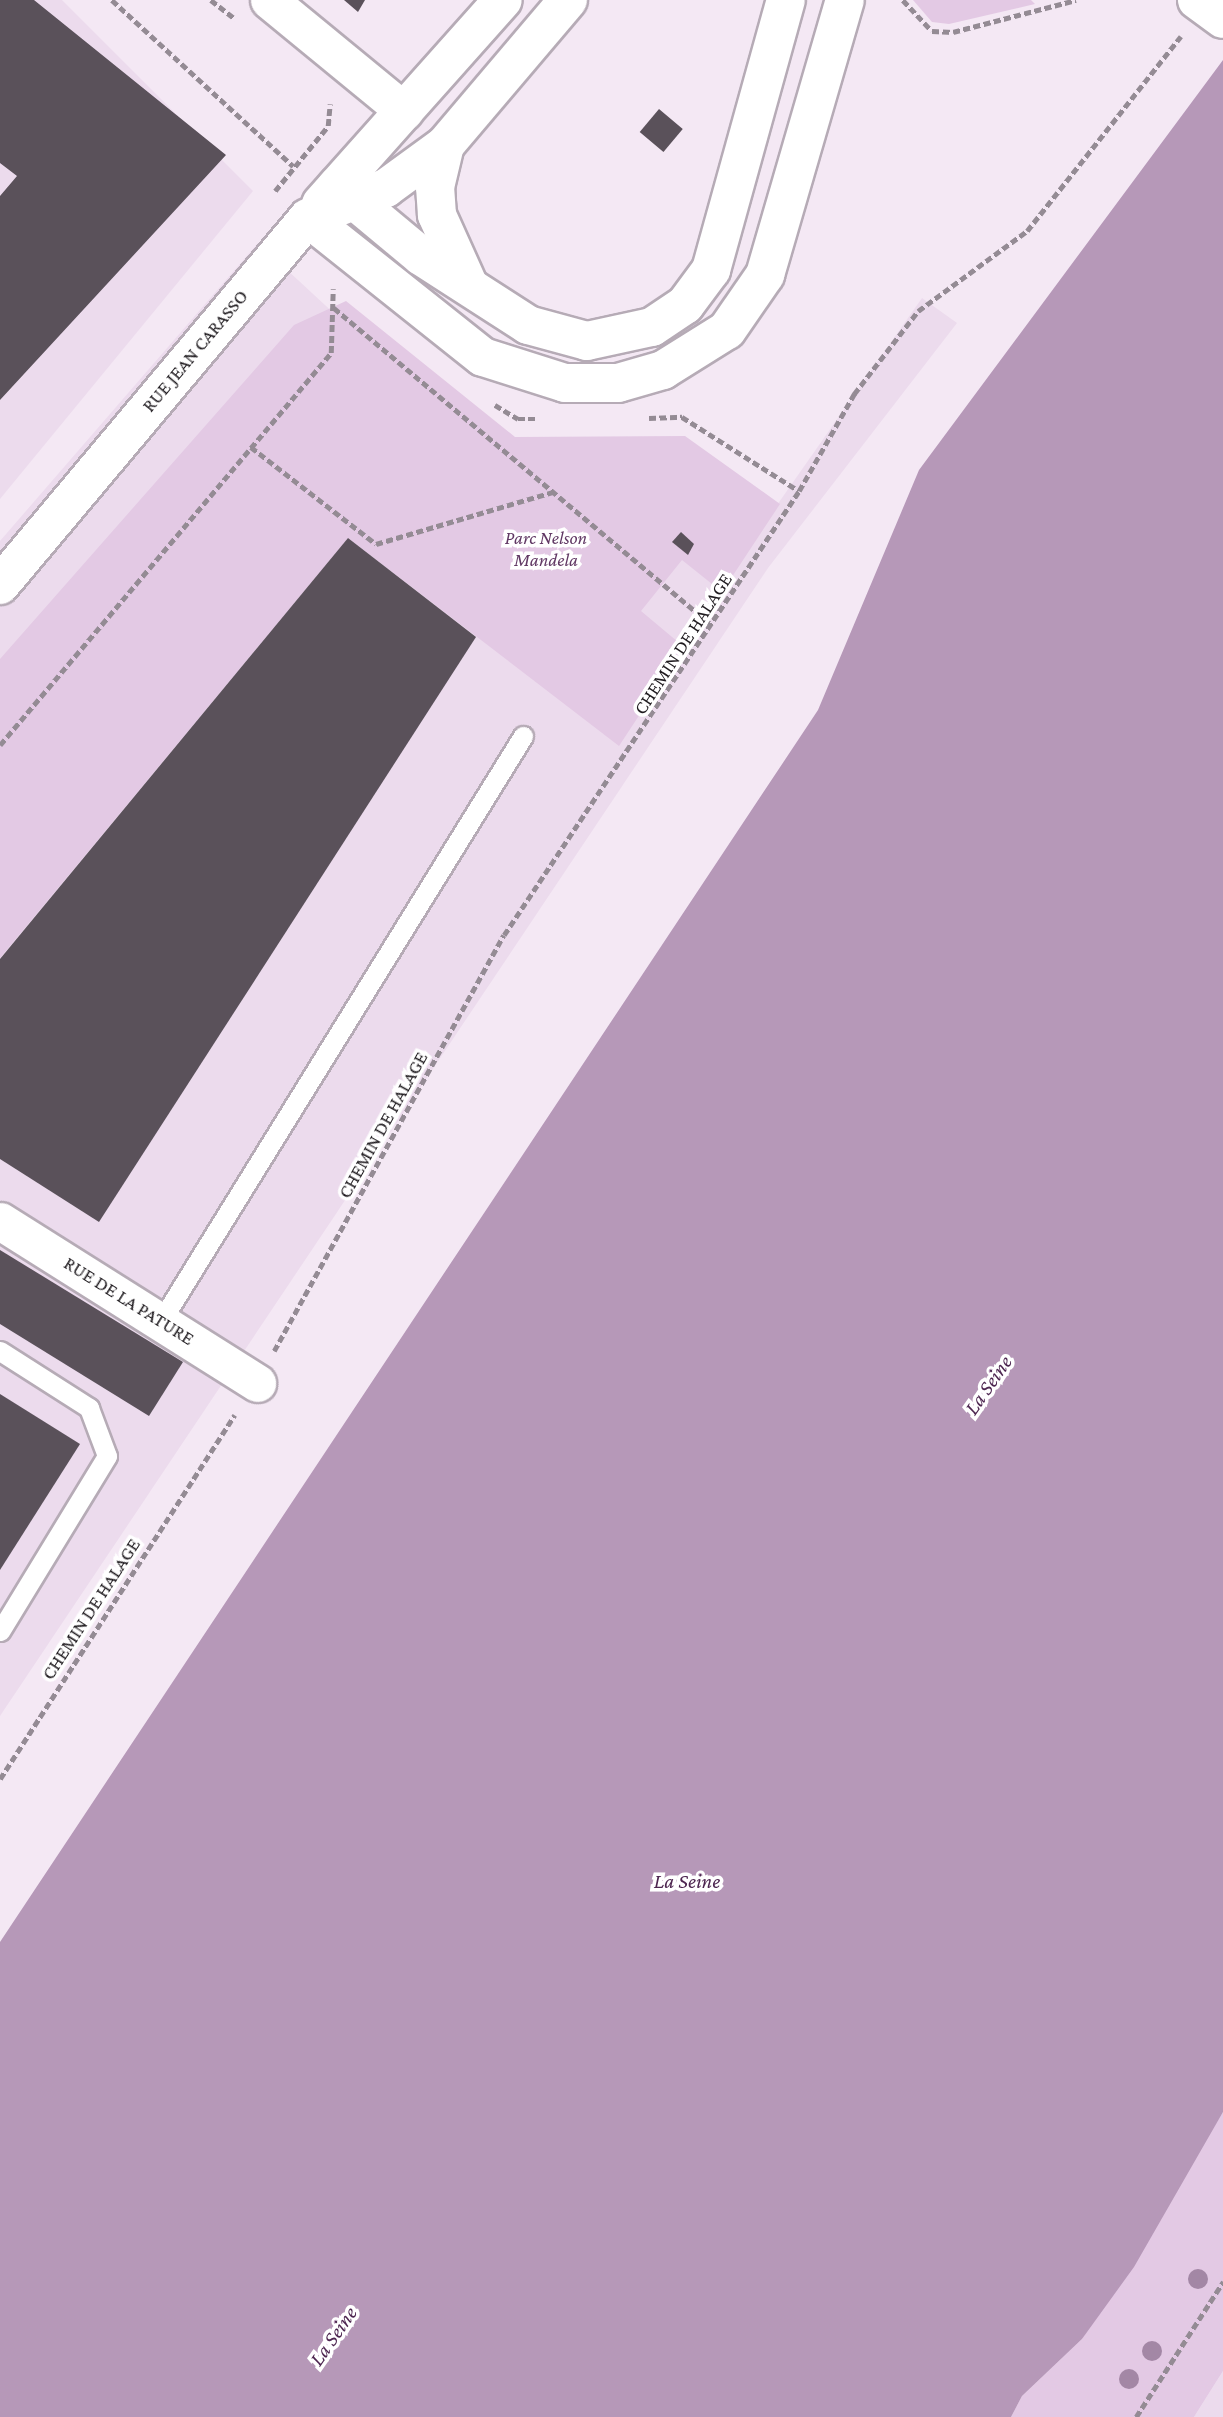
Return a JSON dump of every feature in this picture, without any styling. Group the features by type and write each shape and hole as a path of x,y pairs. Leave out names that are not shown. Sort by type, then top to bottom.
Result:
{"main road":[{"path":"346,194 404,111 503,0"},
{"path":"568,0 435,154 346,194 307,218 483,357 565,383 618,383 663,370 727,330 765,275 845,0"},
{"path":"346,194 469,286 528,325 587,341 639,331 685,305 711,270 732,212 786,0"},
{"path":"1191,16 1223,19"},
{"path":"404,111 435,154 437,215 469,286"},
{"name":"RUE JEAN CARASSO","path":"0,585 307,218"}],"street":[{"path":"269,0 404,111"},
{"name":"RUE DE LA PATURE","path":"0,1221 257,1383"}],"lane":[{"path":"161,1321 523,736"},
{"path":"0,1351 89,1408 107,1456 0,1631"}],"path":[{"path":"112,0 293,166"},
{"path":"903,0 932,31 953,32 1076,0"},
{"name":"CHEMIN DE HALAGE","path":"0,1779 257,1383 503,935 799,491 854,394 918,311 1027,231 1191,16"},
{"path":"0,745 331,353 333,288"},
{"path":"333,307 712,625"},
{"path":"251,447 376,544 553,492"},
{"path":"1136,2417 1223,2282"}],"shaded area":[{"path":"0,0 62,0 253,191 0,499"},
{"path":"258,243 393,368 728,575 922,298 957,323 768,568 0,1716 0,541"},
{"path":"1223,2371 1223,2417 1194,2417"}],"green space":[{"path":"913,0 1031,0 1035,4 949,24 932,22"},
{"name":"Parc Nelson Mandela","path":"346,301 515,437 685,436 780,504 722,592 682,560 641,611 684,647 619,746 348,538 0,958 0,659 294,325"},
{"path":"1223,2112 1223,2371 1194,2417 1011,2417 1022,2396 1082,2339"}],"water":[{"name":"La Seine","path":"1223,60 1223,2112 1134,2267 1082,2339 1022,2396 1011,2417 0,2417 0,1942 818,710 919,470"}],"building":[{"path":"0,0 34,0 226,155 0,400 0,196 17,176 0,163"},
{"path":"344,0 365,0 358,12"},
{"path":"659,109 683,129 663,152 640,132"},
{"path":"681,532 694,544 688,555 672,542"},
{"path":"348,538 476,637 99,1222 0,1159 0,959"},
{"path":"0,1250 183,1362 149,1416 0,1324"},
{"path":"0,1394 80,1444 0,1570"}]}
